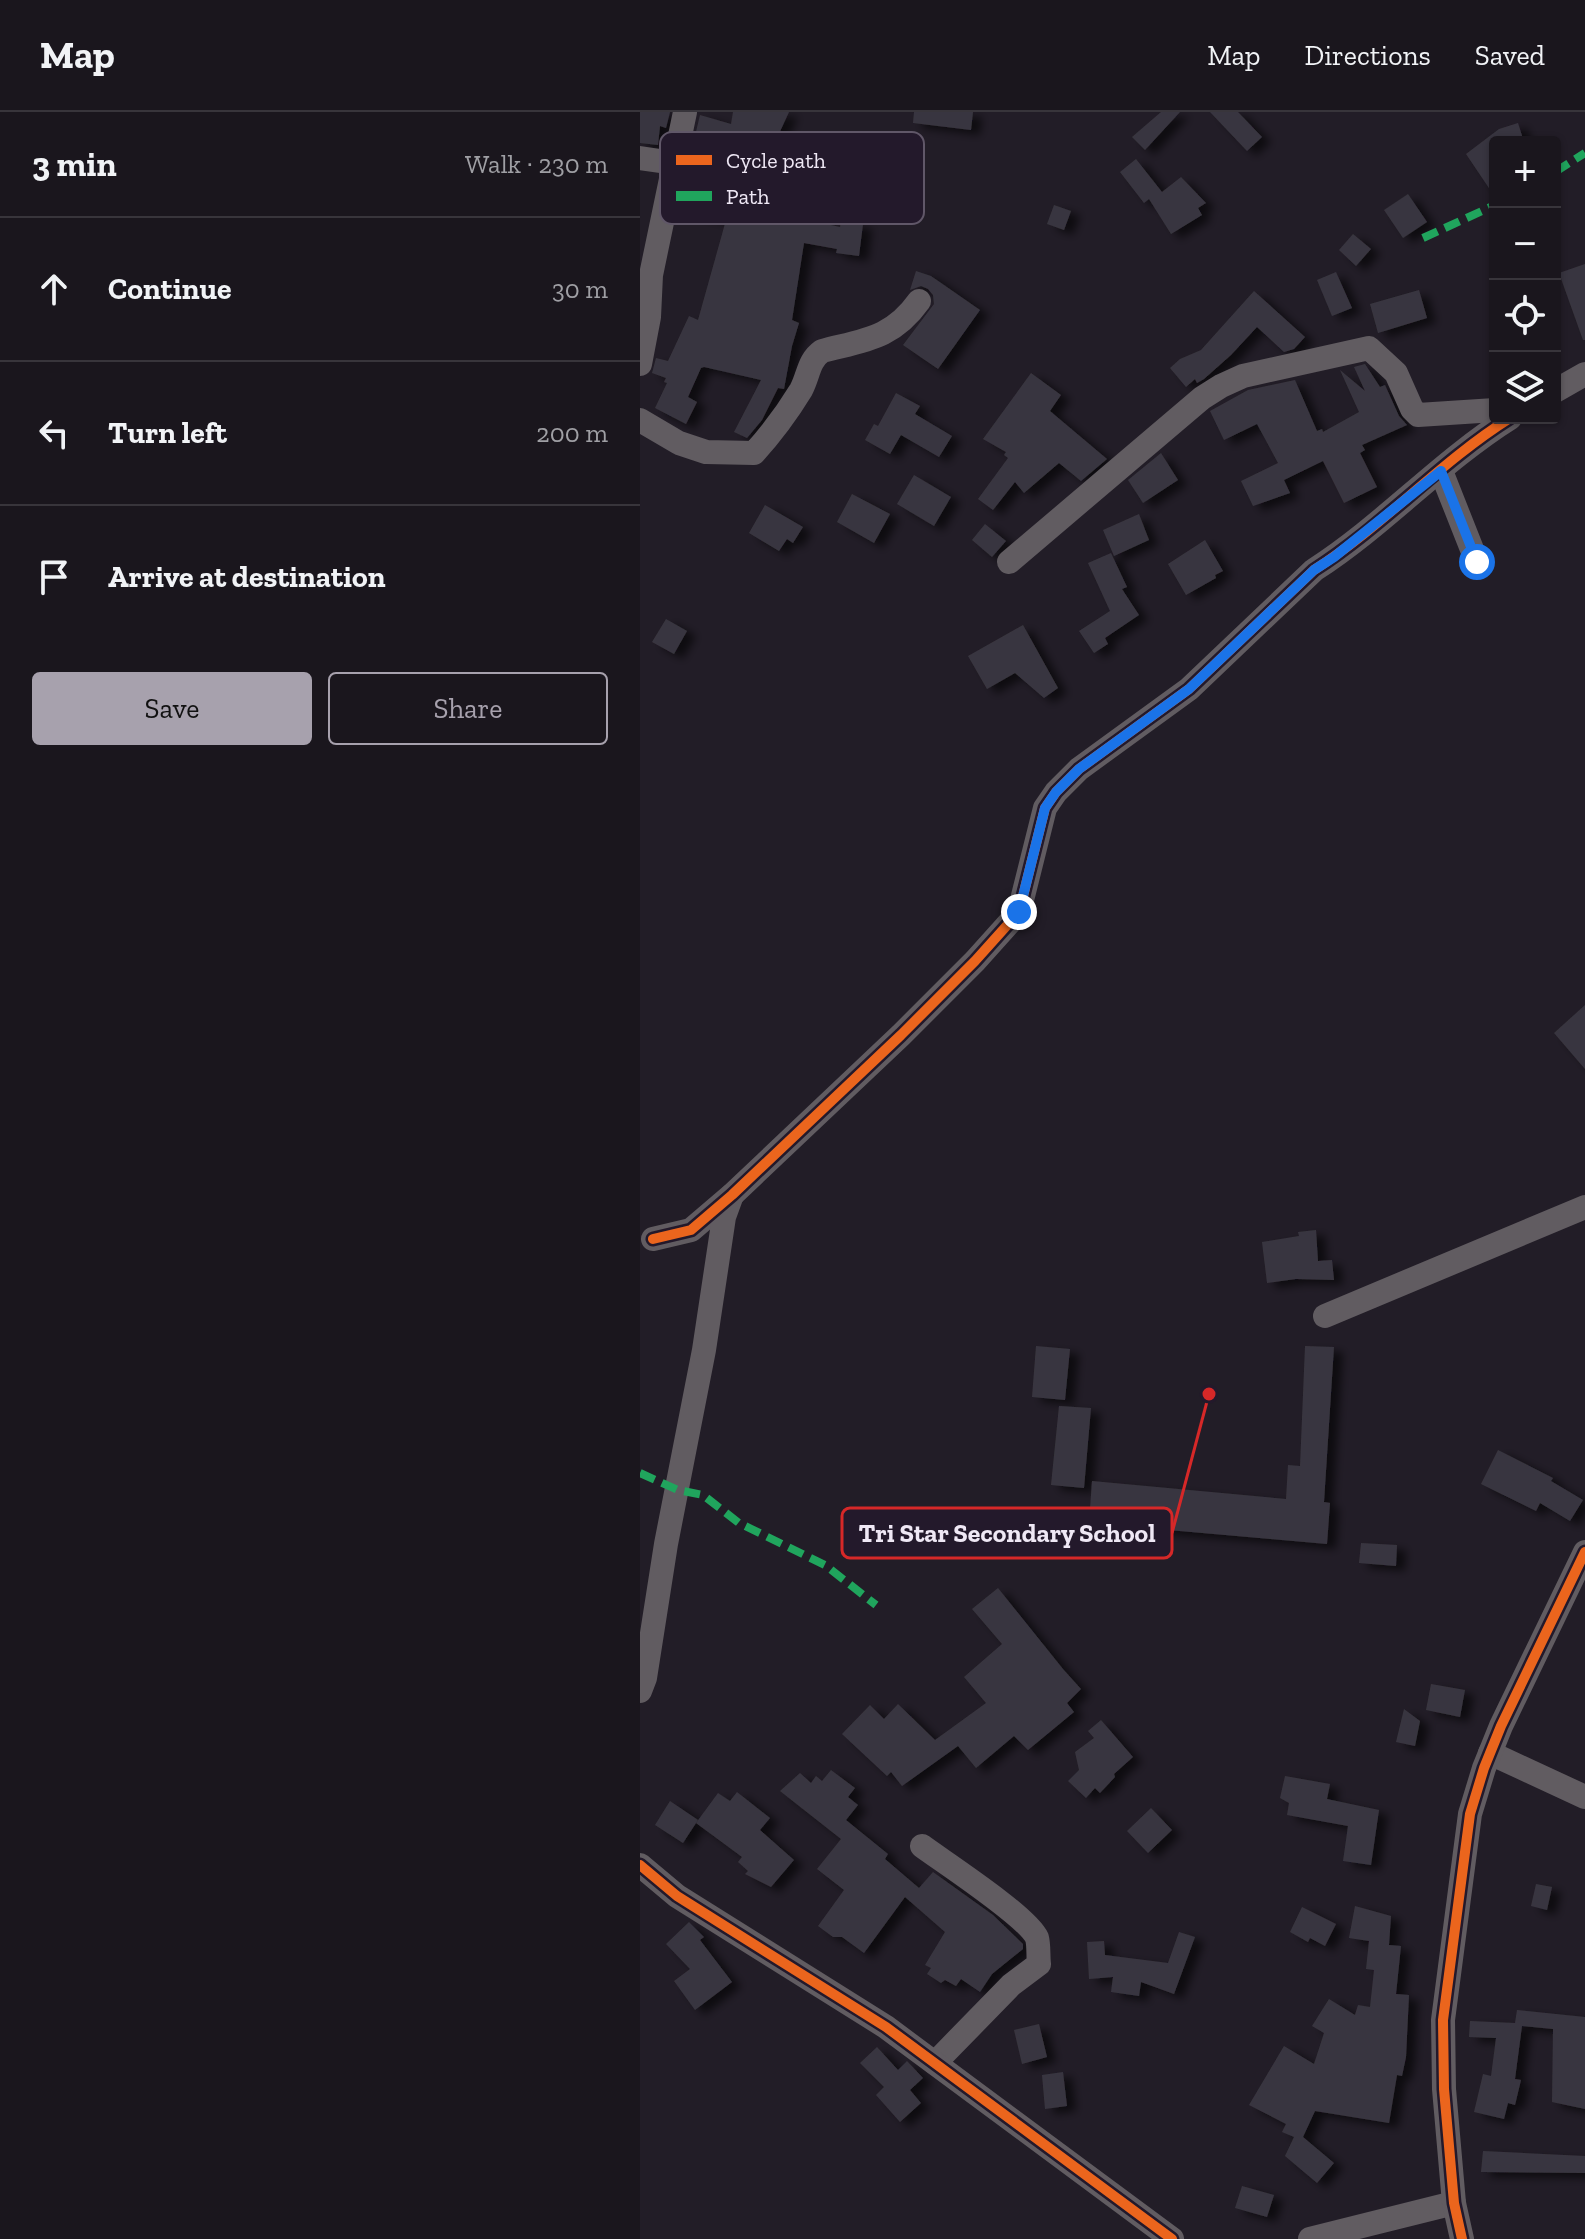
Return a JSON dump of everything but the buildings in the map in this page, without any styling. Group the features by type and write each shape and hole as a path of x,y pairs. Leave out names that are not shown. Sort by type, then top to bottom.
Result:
{"street":[{"path":"681,132 685,112"},
{"path":"640,158 660,161"},
{"path":"640,364 649,317 651,275 661,224"},
{"path":"640,420 679,443 706,452 754,453 779,426 801,390 815,355 885,333 906,320 919,301"},
{"path":"1009,562 1202,398 1243,376 1369,348 1396,373 1412,409 1418,415 1489,410"},
{"path":"1561,388 1585,374"},
{"path":"653,1239 691,1230 732,1195 901,1035 1019,912 1045,808 1079,769 1189,689 1314,570 1441,471 1478,438 1500,424"},
{"path":"1441,471 1477,562"},
{"path":"640,1691 645,1678 666,1544 693,1412 724,1217 732,1195"},
{"path":"1325,1316 1585,1207"},
{"path":"1462,2239 1454,2203 1444,2089 1443,2020 1470,1814 1490,1753 1585,1552"},
{"path":"1490,1753 1585,1797"},
{"path":"922,1846 1023,1922 1037,1938 1039,1964 1011,1985 935,2063"},
{"path":"640,1865 677,1896 886,2027 1172,2239"},
{"path":"1310,2239 1454,2203"}],"marked path":[{"path":"1561,168 1585,153"},
{"path":"1423,238 1489,208"},
{"path":"640,1473 678,1490 703,1495 739,1523 825,1565 876,1605"}],"cycle path":[{"path":"653,1239 691,1230 732,1195 975,961 1019,912 1045,808 1079,769 1189,689 1314,570 1501,424"},
{"path":"1462,2239 1454,2203 1444,2089 1443,2020 1470,1814 1501,1726 1585,1552"},
{"path":"640,1865 677,1896 886,2027 1172,2239"}],"place":[{"name":"Tri Star Secondary School","path":"1209,1394"}],"route":[{"path":"1019,912 1045,808 1056,792 1079,769 1189,689 1314,570 1441,471 1477,562"}]}
